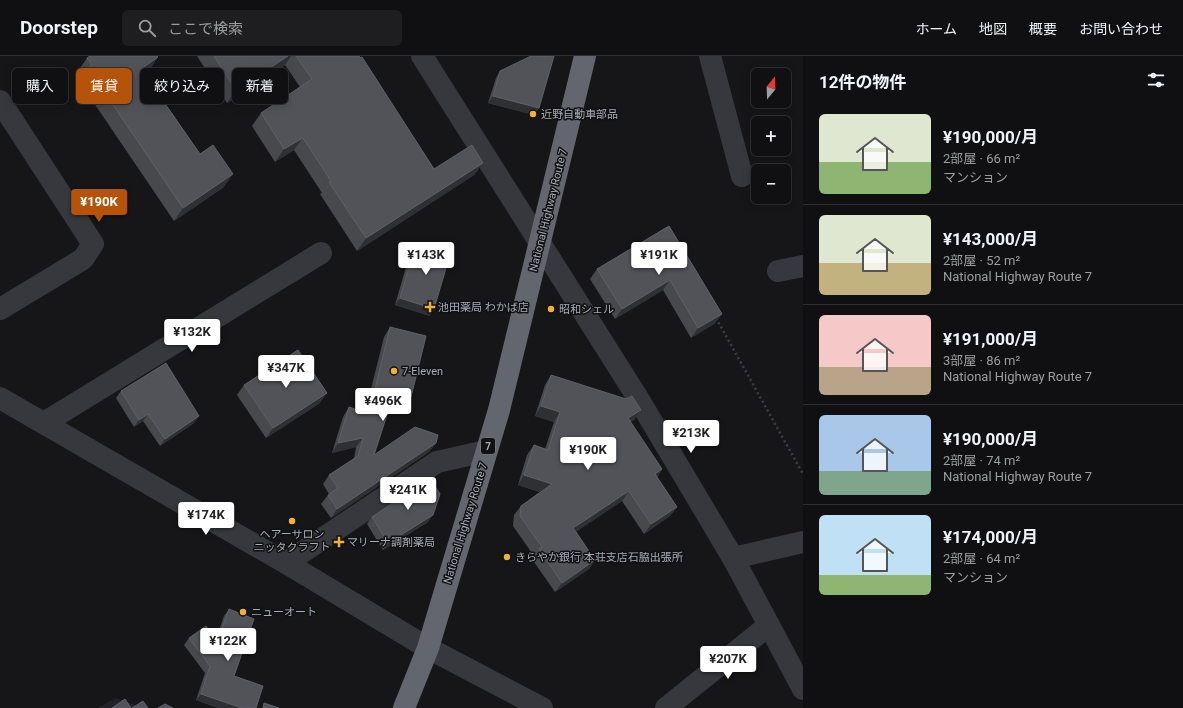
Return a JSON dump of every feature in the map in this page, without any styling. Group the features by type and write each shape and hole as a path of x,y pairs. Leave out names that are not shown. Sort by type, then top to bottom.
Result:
{"highway":[{"name":"National Highway Route 7","path":"404,708 428,648 499,410 585,56"}],"street":[{"path":"422,56 636,395 733,558 803,687"},
{"path":"710,56 742,176"},
{"path":"0,101 92,244 83,259 0,309"},
{"path":"44,423 321,253"},
{"path":"778,271 803,266"},
{"path":"1,401 44,423 286,563 428,648 542,708"},
{"path":"286,563 437,462 486,451"},
{"path":"733,558 803,542"},
{"path":"666,708 769,625"}],"path":[{"path":"714,315 803,474"}],"shaded area":[{"path":"115,698 144,708 98,708"}],"building":[{"path":"90,56 157,56 158,57 142,68 140,68 140,104 165,104 200,154 213,145 233,174 183,208 112,104 132,104 132,68 88,68 92,65 87,58"},
{"path":"214,56 288,56 270,68 232,68 232,84 224,71 224,68 222,68"},
{"path":"296,56 362,57 434,169 472,145 483,163 366,238 329,182 331,181 303,138 284,149 261,113 274,104 288,104 288,95 312,79"},
{"path":"531,56 554,56 539,108 493,96 500,71"},
{"path":"669,226 722,314 698,328 670,280 622,309 597,269"},
{"path":"432,245 451,251 434,309 400,298 413,253"},
{"path":"390,327 426,336 411,397 394,393 374,455 415,427 438,435 436,443 337,509 328,495 338,488 329,475 358,456 363,438 338,443 349,407 369,414"},
{"path":"298,350 327,393 273,428 244,385"},
{"path":"166,363 199,416 165,439 148,414 139,420 121,391"},
{"path":"551,375 626,399 632,396 641,410 628,418 662,469 655,474 677,507 651,524 629,491 573,528 595,560 562,583 539,549 542,547 520,516 521,506 552,484 524,475 534,445 548,450 560,412 541,406"},
{"path":"430,478 440,494 433,515 388,543 372,517"},
{"path":"229,609 254,619 234,676 263,686 256,708 242,708 201,694 210,666 189,638 206,626 217,642"},
{"path":"125,699 131,708 112,708"},
{"path":"143,701 148,708 132,708"},
{"path":"264,703 279,708 263,708"},
{"path":"165,704 173,708 158,708"}],"place":[{"name":"近野自動車部品","path":"533,114"},
{"name":"池田薬局 わかば店","path":"430,307"},
{"name":"昭和シェル","path":"551,309"},
{"name":"7-Eleven","path":"394,371"},
{"name":"ヘアーサロン ニッタクラフト","path":"292,521"},
{"name":"マリーナ調剤薬局","path":"339,542"},
{"name":"きらやか銀行 本荘支店石脇出張所","path":"507,557"},
{"name":"ニューオート","path":"243,612"}]}
